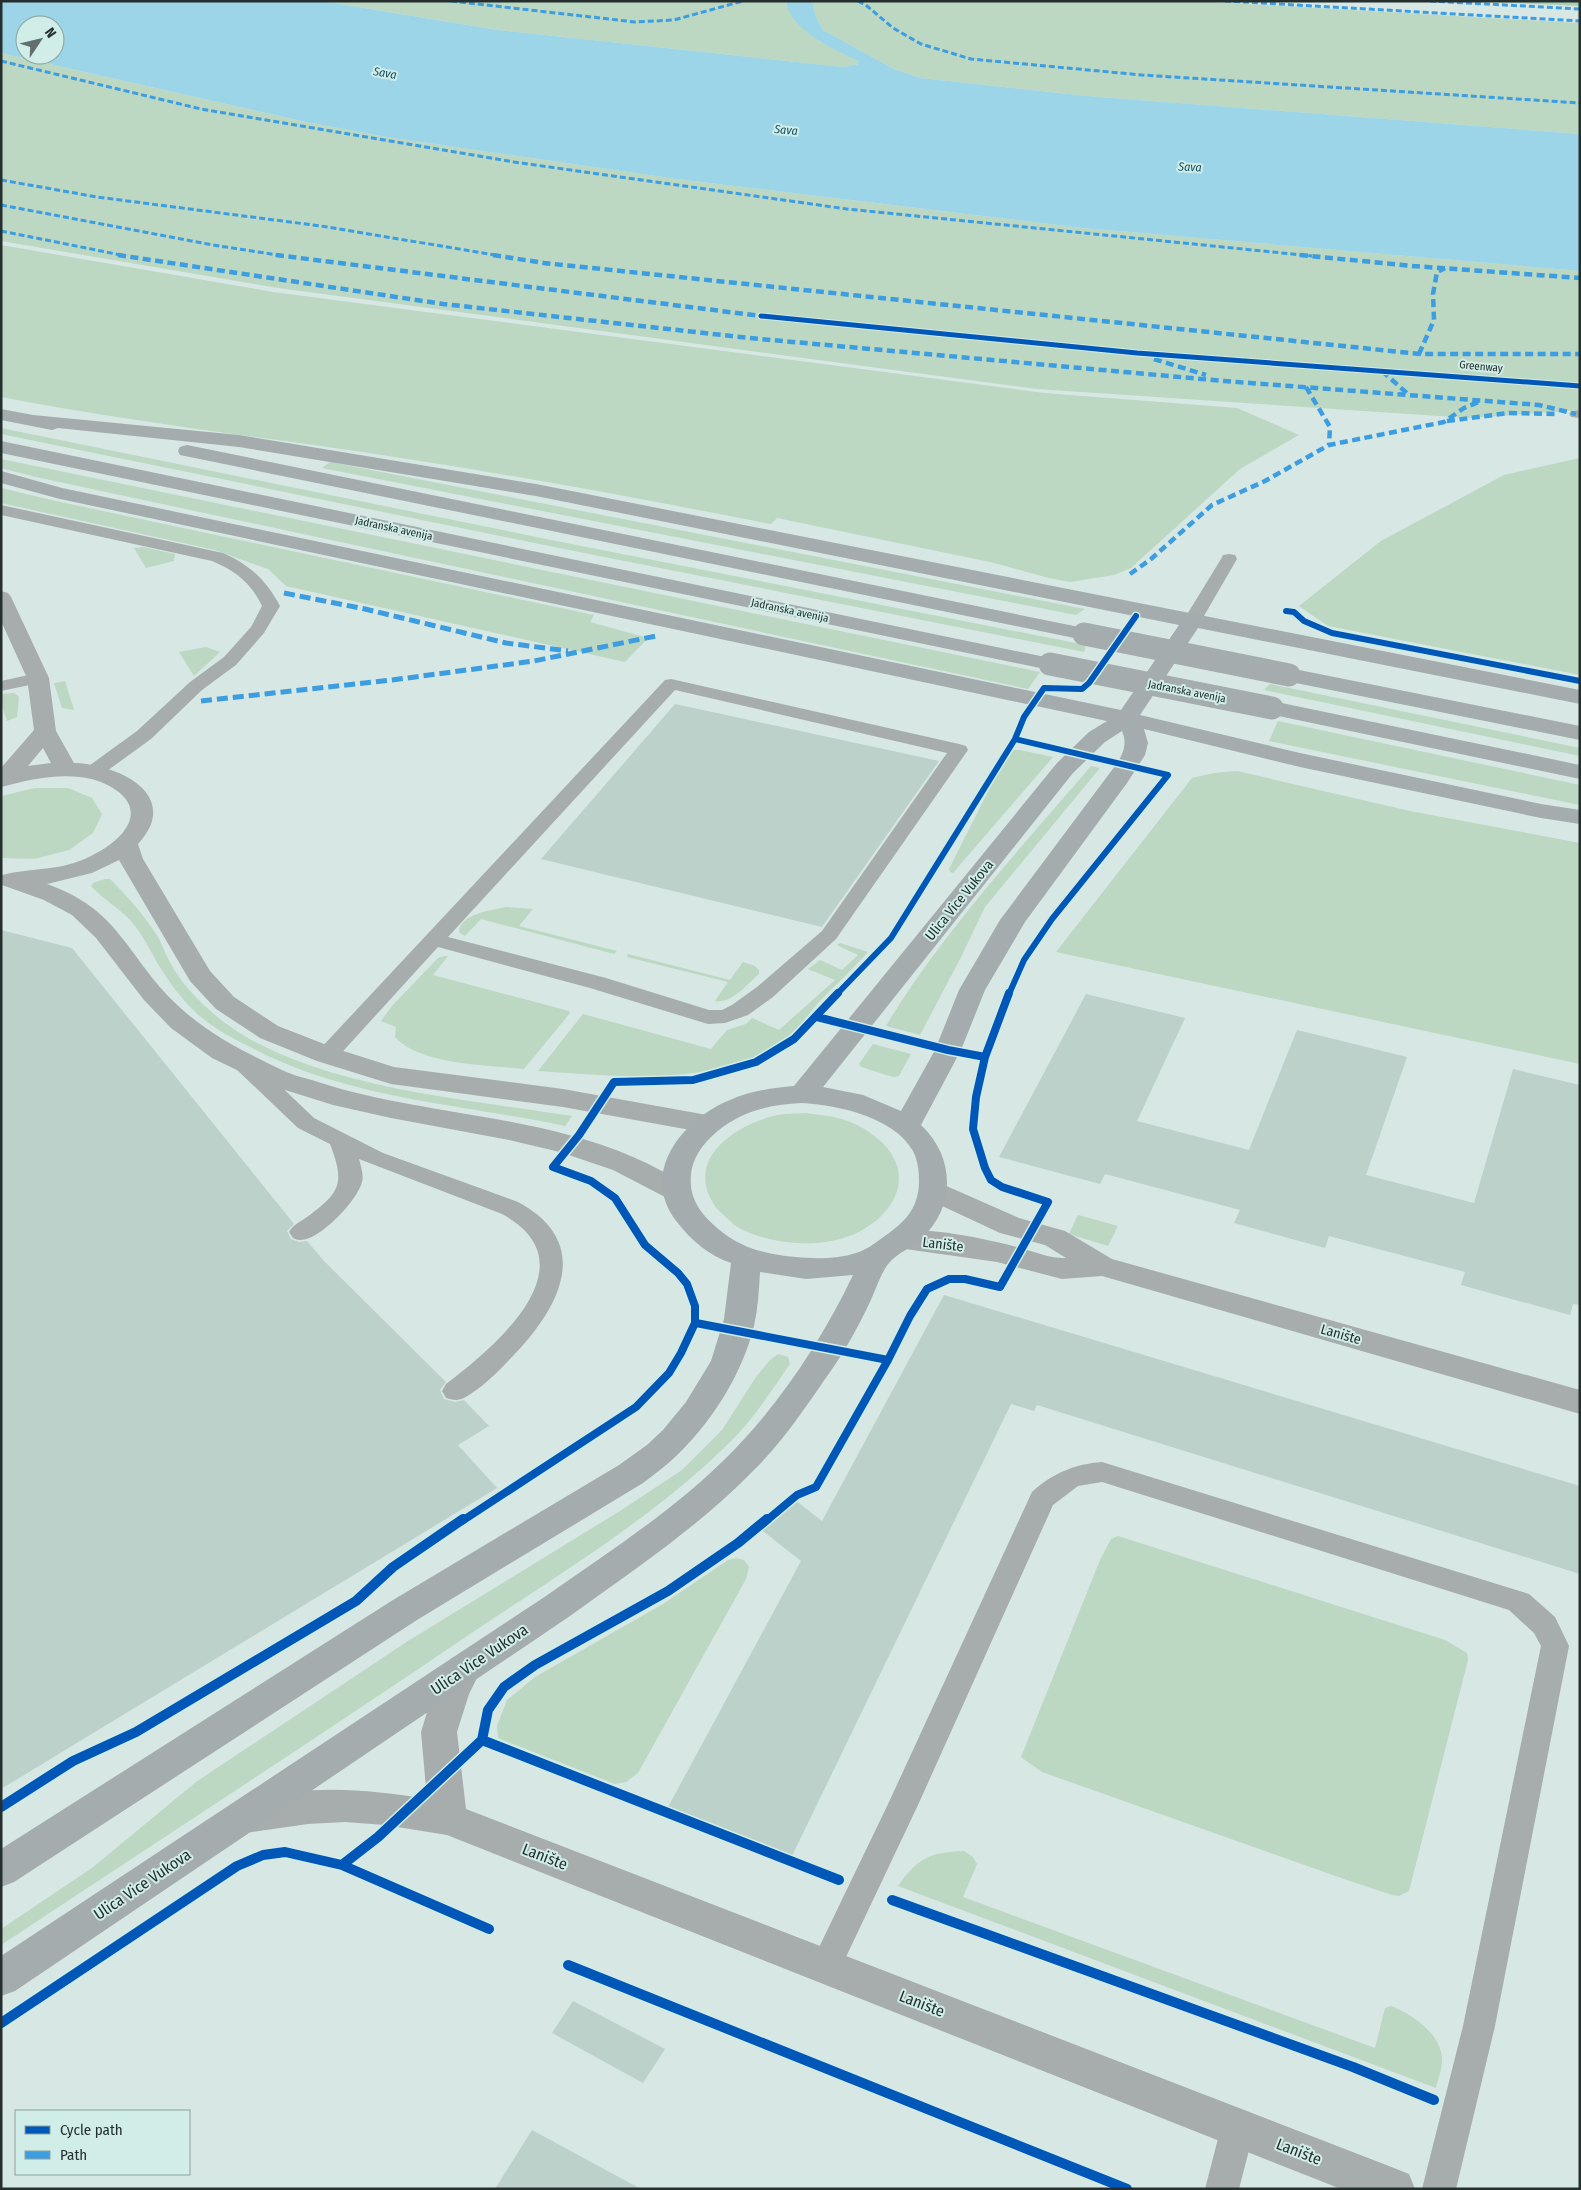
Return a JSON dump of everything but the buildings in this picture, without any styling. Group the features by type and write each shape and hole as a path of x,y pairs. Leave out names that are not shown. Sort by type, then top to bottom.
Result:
{"main road":[{"path":"1,414 1580,733"},
{"path":"34,420 239,441 536,490 1192,622 1580,697"},
{"name":"Jadranska avenija","path":"1,447 1580,772"},
{"path":"1,477 60,493 1127,718 1310,762 1541,811 1580,817"},
{"name":"Ulica Vice Vukova","path":"802,1094 1065,768 1097,737 1127,718 1192,622"},
{"path":"906,1126 948,1050 972,990 1013,920 1119,778 1134,754 1137,743 1136,732 1127,718"},
{"path":"802,1094 838,1097 872,1107 906,1126 921,1143 931,1161 935,1191 927,1212 912,1232 888,1249 850,1265 790,1268 746,1258 720,1246 699,1230 684,1210 677,1191 676,1175 679,1160 691,1140 707,1124 739,1106 773,1097 802,1094"},
{"name":"Ulica Vice Vukova","path":"1,1978 558,1606 633,1553 691,1508 730,1474 769,1431 820,1363 888,1249"},
{"path":"1,1870 405,1610 631,1474 662,1451 699,1406 728,1358 738,1324 746,1258"}],"street":[{"path":"1,597 38,678 45,731 66,769"},
{"path":"3,779 45,731"},
{"path":"3,779 36,771 66,769 93,772 119,780 135,792 143,809 140,826 126,844 103,860 75,871 44,878 6,880"},
{"path":"126,844 131,858 199,975 213,991 240,1014 269,1032 327,1055 391,1075 563,1098 707,1124"},
{"path":"6,880 62,898 90,917 146,987 178,1020 215,1047 242,1063 309,1090 338,1098 398,1111 505,1129 569,1146 627,1165 658,1179 677,1191"},
{"name":"Lanište","path":"935,1191 1010,1226 1056,1238 1102,1266 1580,1402"},
{"name":"Lanište","path":"888,1249 948,1244 997,1252 1062,1269 1102,1266"},
{"path":"449,1819 439,1732 451,1693 464,1668"},
{"name":"Lanište","path":"244,1817 291,1809 344,1806 399,1810 449,1819 1394,2189"}],"lane":[{"path":"1,510 217,558 237,565 253,576 262,588 271,606 258,629 230,661 196,686 144,735 93,772"},
{"path":"1192,622 1229,559"},
{"path":"1,686 38,678"},
{"path":"327,1055 671,684 959,750 829,935 765,992 740,1010 725,1016 708,1017 598,983 434,940"},
{"path":"242,1063 306,1123 374,1158 510,1208 529,1219 544,1236 551,1254 552,1272 548,1289 538,1311 514,1339 455,1391"},
{"path":"301,1232 330,1213 347,1190 351,1174 339,1140"},
{"path":"826,1966 903,1805 1042,1499 1058,1485 1083,1472 1102,1472 1519,1602 1545,1625 1554,1646 1478,2026 1438,2189"},
{"path":"1222,2189 1238,2127"}],"green space":[{"path":"322,1 786,1 787,7 807,32 821,42 858,61 859,64 843,67 498,30"},
{"path":"812,1 1194,1 1580,23 1580,134 1087,96 921,78 894,69 823,30 816,17"},
{"path":"1469,1 1580,1 1580,6"},
{"path":"1,53 15,56 15,65 54,65 306,122 387,137 676,179 1083,228 1580,271 1580,410 1469,418 1037,389 278,288 1,241"},
{"path":"1,245 273,292 1044,393 1237,408 1299,435 1240,469 1131,568 1114,575 1070,582 990,562 777,518 771,524 494,473 351,450 101,415 1,397"},
{"path":"1,428 566,543 1086,645 1084,652 564,549 1,434"},
{"path":"1580,458 1580,675 1328,626 1299,606 1381,541 1504,475"},
{"path":"1,459 1040,672 1028,689 36,477 1,468"},
{"path":"330,462 1085,609 1076,615 322,468"},
{"path":"1,488 594,615 590,622 648,638 625,662 286,586 268,569 215,550 1,503"},
{"path":"143,547 175,554 174,561 146,568 134,548"},
{"path":"206,647 220,652 194,676 179,652"},
{"path":"65,681 74,710 62,708 54,683"},
{"path":"1270,684 1580,748 1580,756 1264,690"},
{"path":"14,693 19,697 17,717 7,721 1,703 1,694"},
{"path":"1278,721 1580,785 1580,805 1269,741"},
{"path":"1013,750 1053,757 953,873 950,872 949,869 1006,756"},
{"path":"1091,766 1100,768 985,907 920,1035 886,1026 931,958 983,892"},
{"path":"1237,771 1410,811 1580,843 1580,1064 1056,952 1192,778 1214,773"},
{"path":"35,788 68,788 92,798 102,814 93,833 69,850 34,859 1,858 1,796"},
{"path":"110,879 147,921 158,937 175,970 192,993 207,1008 242,1035 284,1056 330,1072 379,1085 430,1095 572,1116 565,1126 367,1090 291,1066 247,1046 208,1023 183,999 162,971 131,921 91,886 93,883"},
{"path":"506,907 533,909 519,926 617,951 614,954 481,919 465,936 459,932 465,921 471,917 485,911"},
{"path":"840,943 868,952 791,1034 760,1054 731,1065 700,1072 667,1076 600,1075 538,1071 583,1014 711,1049 727,1030 746,1024 752,1018 779,1030 835,980 808,969 820,960 842,970 858,955 837,945"},
{"path":"628,954 730,980 743,962 755,966 759,970 759,974 733,996 721,1001 715,1001 728,982 627,957"},
{"path":"448,956 433,975 569,1011 570,1013 524,1069 455,1062 421,1053 406,1046 395,1037 396,1027 381,1021 392,1006 438,958"},
{"path":"873,1044 911,1054 899,1076 893,1077 861,1067 859,1064"},
{"path":"807,1113 834,1117 853,1123 877,1138 890,1151 897,1165 899,1179 896,1193 890,1206 867,1227 852,1235 833,1241 794,1243 774,1240 756,1235 733,1224 716,1208 706,1187 706,1172 710,1158 719,1146 744,1127 773,1116"},
{"path":"1078,1215 1118,1226 1108,1246 1069,1234"},
{"path":"778,1354 788,1357 790,1364 765,1401 744,1427 707,1464 642,1517 351,1714 1,1945 1,1929 92,1868 196,1782 408,1641 620,1511 682,1470 722,1430 756,1377 770,1360"},
{"path":"1118,1536 1445,1640 1467,1653 1468,1660 1409,1891 1399,1896 1392,1895 1347,1880 1042,1772 1021,1757 1100,1560 1111,1539"},
{"path":"736,1558 744,1560 749,1567 746,1579 638,1773 626,1782 615,1784 498,1738 497,1726 507,1700 535,1677 663,1604 728,1560"},
{"path":"964,1851 973,1857 977,1864 963,1897 1375,2048 1385,2008 1391,2006 1408,2014 1432,2034 1441,2052 1441,2071 1436,2088 898,1886 912,1869 926,1858 942,1853"}],"water":[{"name":"Sava","path":"1,1 322,1 498,30 843,67 859,64 858,61 826,45 804,30 789,12 786,1 812,1 816,17 823,30 894,69 921,78 1087,96 1580,134 1580,271 1083,228 676,179 387,137 306,122 54,65 65,65 65,15 15,15 15,56 1,53"}],"marked path":[{"path":"451,1 635,22 674,20 743,1"},
{"path":"858,1 867,6 893,28 921,44 971,59 1142,75 1580,103"},
{"path":"1225,1 1580,21"},
{"path":"1430,1 1580,9"},
{"path":"1,61 201,109 514,162 847,209 1413,266 1580,278"},
{"path":"1,180 97,197 321,226 544,263 1420,354 1580,354"},
{"path":"1,205 213,245 324,262 761,316"},
{"path":"1,231 120,255 443,304 749,338 1224,381 1539,405 1576,414"},
{"path":"1419,354 1434,320 1433,294 1437,272 1445,268"},
{"path":"1154,359 1206,375"},
{"path":"1382,371 1409,395"},
{"path":"1306,387 1330,427 1329,445"},
{"path":"1130,574 1151,559 1212,505 1265,481 1329,445 1444,422 1464,408 1479,402"},
{"path":"1447,421 1509,413 1559,414"},
{"path":"284,593 365,609 506,643 568,651"},
{"path":"201,701 392,680 534,661 656,636"}],"cycle path":[{"name":"Greenway","path":"761,316 1137,353 1580,386"},
{"path":"1286,611 1294,612 1304,621 1332,633 1580,681"},
{"path":"1,1807 73,1761 136,1732 356,1601 393,1567 495,1498 627,1415 654,1391 669,1373 695,1325 696,1311 689,1288 678,1273 645,1245 615,1198 591,1181 553,1167 579,1135 614,1082 693,1080 756,1062 794,1039 891,938 1015,739 1024,717 1044,688 1082,689 1089,683 1136,616"},
{"path":"1,2023 237,1866 263,1855 285,1852 342,1865 378,1837 482,1740 488,1710 504,1687 535,1665 668,1591 738,1543 797,1495 816,1487 888,1360 910,1316 927,1289 949,1279 965,1279 1000,1287 1048,1202 1002,1187 991,1180 985,1168 973,1129 976,1097 985,1057 1000,1013 1024,960 1052,919 1168,775 1015,739"},
{"path":"817,1017 948,1050 985,1057"},
{"path":"696,1323 888,1360"},
{"path":"482,1740 839,1880"},
{"path":"342,1865 489,1929"},
{"path":"892,1900 1353,2067 1434,2100"},
{"path":"568,1965 1127,2189"}]}
